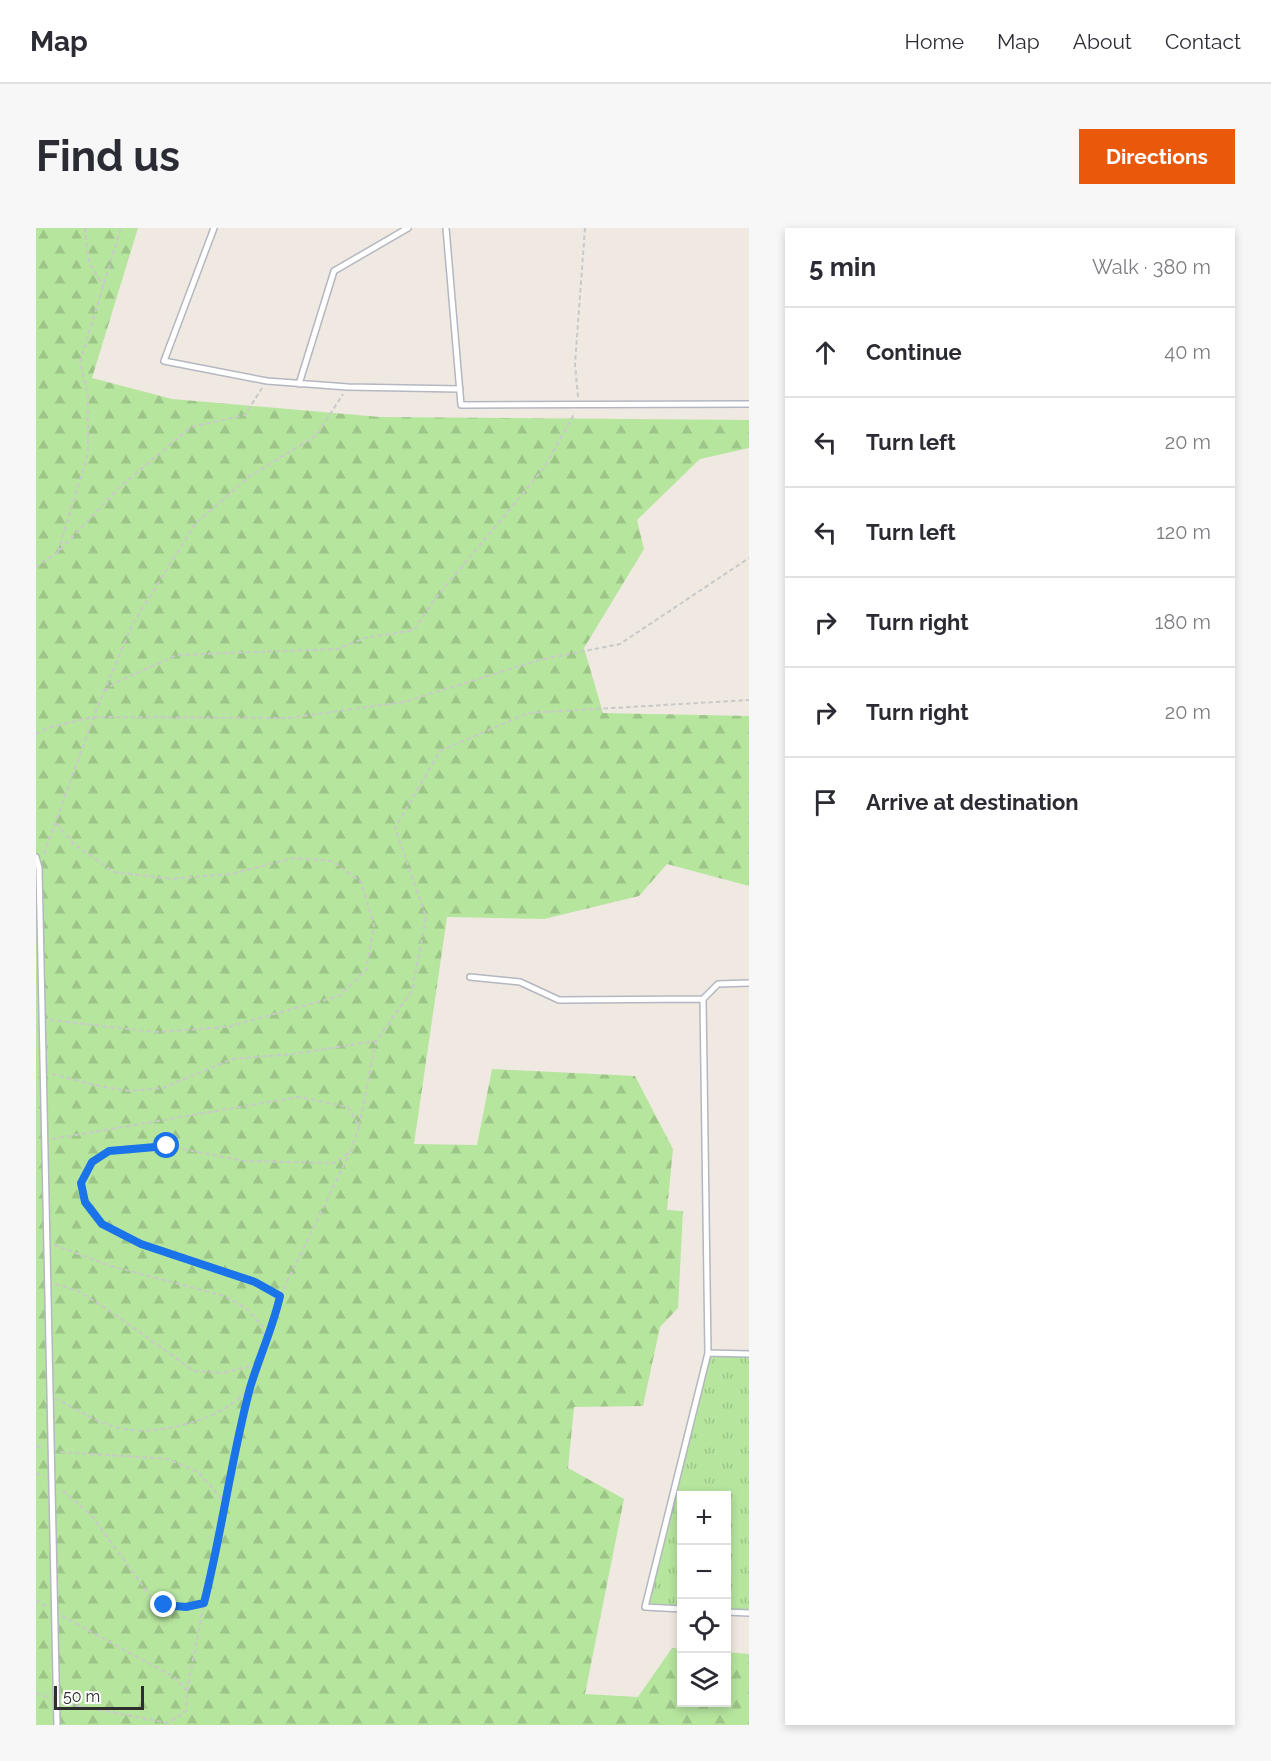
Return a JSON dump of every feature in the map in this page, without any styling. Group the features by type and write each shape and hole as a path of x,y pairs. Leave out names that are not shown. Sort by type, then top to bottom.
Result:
{"lane":[{"path":"214,228 164,361 267,381 348,387 460,389"},
{"path":"299,384 334,271 408,228"},
{"path":"446,228 461,405 749,404"},
{"path":"36,857 39,868 44,1071 57,1725"},
{"path":"470,977 520,982 559,1000 703,999 718,984 749,983"},
{"path":"677,1609 645,1607 708,1353 703,999"},
{"path":"708,1353 749,1354"},
{"path":"731,1612 749,1613"}],"path":[{"path":"85,228 89,263 104,287"},
{"path":"58,552 88,453 88,396 81,362 121,228"},
{"path":"104,691 117,682 177,655 338,649 366,638 414,630 435,599 544,468 578,405 575,364 585,228"},
{"path":"36,567 58,552 121,486 191,427 245,415 267,381"},
{"path":"39,868 94,717 132,625 196,523 250,476 317,435 348,387"},
{"path":"36,734 50,727 94,717 288,718 404,702 539,660 621,644 749,558"},
{"path":"36,1693 57,1702 84,1705 168,1723 186,1711 187,1691 223,1500 251,1386 275,1318 280,1296 351,1151 359,1126 376,1041 412,991 426,917 395,828 440,751 528,713 749,700"},
{"path":"42,1019 155,1032 226,1027 339,996 366,970 374,925 361,882 332,861 294,858 231,874 171,879 114,872 74,844 56,823"},
{"path":"44,1071 94,1086 130,1091 163,1088 232,1059 293,1054 376,1041"},
{"path":"45,1140 298,1097 348,1107 359,1126"},
{"path":"280,1296 255,1282 141,1244 102,1224 85,1202 81,1183 92,1162 109,1151 167,1146 244,1161 335,1163 351,1151"},
{"path":"47,1243 111,1266 224,1296 246,1308 263,1327 265,1342"},
{"path":"48,1281 76,1290 107,1309 194,1371 222,1373 259,1364"},
{"path":"50,1396 88,1417 124,1430 165,1430 197,1420 237,1402 251,1386"},
{"path":"36,1446 87,1455 168,1459 198,1472 223,1500"},
{"path":"36,1473 52,1480 91,1515 151,1597 164,1605 186,1607 204,1603"},
{"path":"36,1600 174,1677 187,1691"}],"green space":[{"path":"36,228 138,228 92,378 172,399 380,417 749,420 749,448 700,459 637,520 644,549 584,648 603,713 749,716 749,886 667,864 639,896 544,919 447,917 414,1144 477,1145 492,1069 635,1076 673,1149 667,1210 683,1211 678,1308 660,1327 643,1406 574,1407 568,1468 624,1499 585,1694 638,1697 672,1648 677,1649 677,1707 731,1707 731,1652 749,1654 749,1725 36,1725"},
{"path":"708,1353 749,1354 749,1614 731,1613 731,1491 677,1491 677,1609 645,1607"}],"route":[{"path":"164,1605 186,1607 204,1603 223,1500 251,1386 275,1318 280,1296 255,1282 141,1244 102,1224 85,1202 81,1183 92,1162 109,1151 167,1146"}]}
